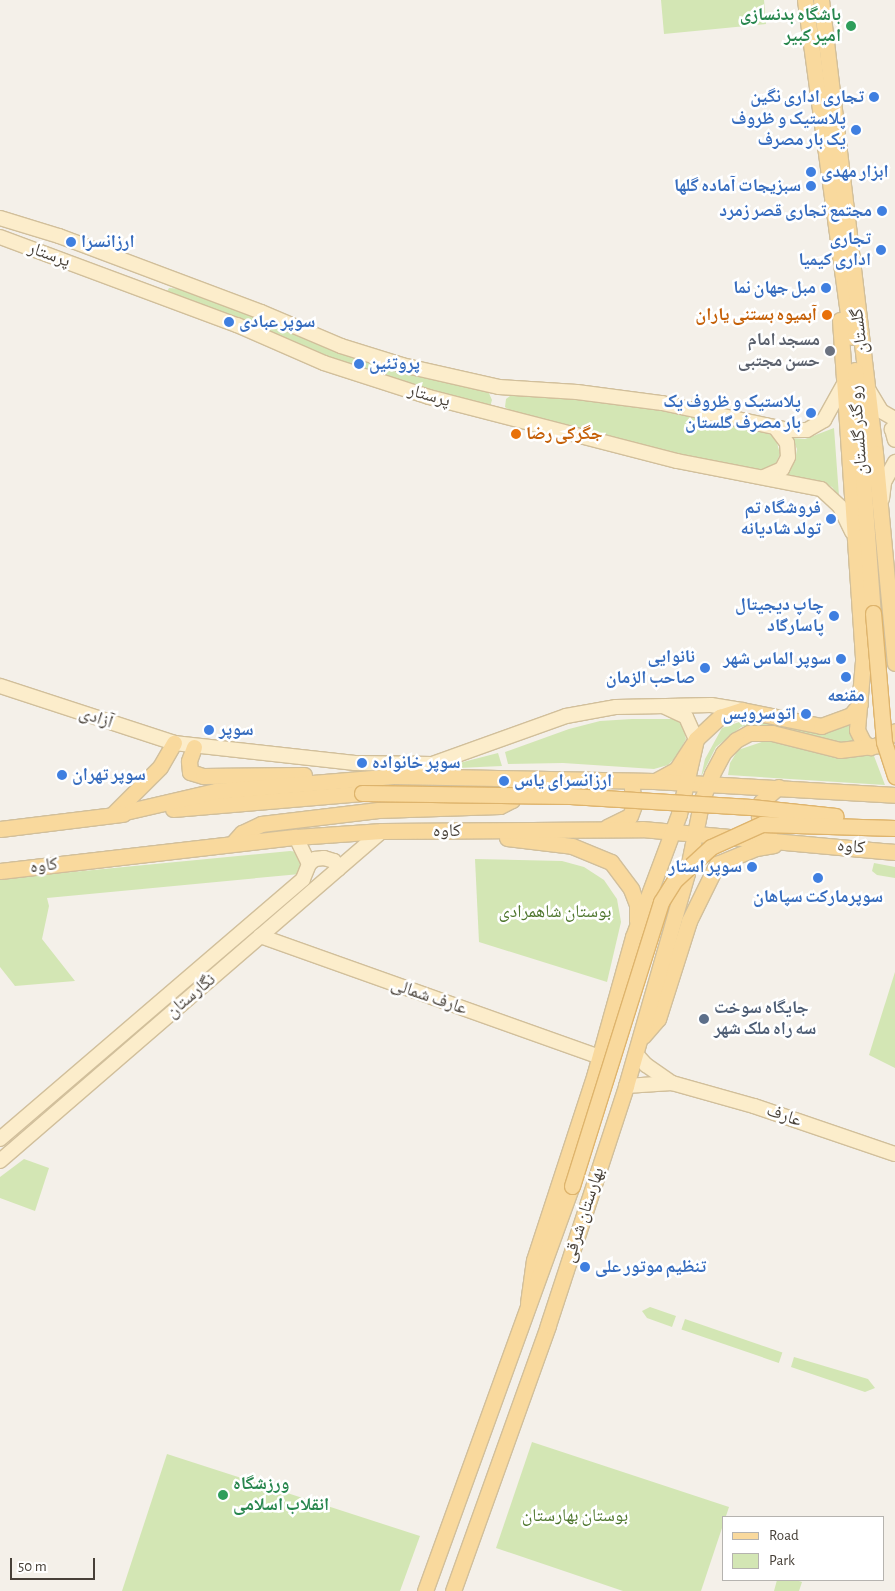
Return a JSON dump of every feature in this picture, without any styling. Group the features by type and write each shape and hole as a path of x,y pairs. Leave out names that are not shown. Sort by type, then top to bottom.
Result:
{"main road":[{"path":"805,0 834,219 852,532 863,661 861,702 857,730 863,742 870,747 878,745 895,730"},
{"name":"گلستان","path":"821,0 867,387 895,663"},
{"name":"پرستار","path":"0,218 58,236 261,312 341,346 402,364 499,386 577,392 662,403 775,427 807,430 824,420 843,386"},
{"name":"رو گذر گلستان","path":"834,219 855,369 884,742 895,776"},
{"name":"پرستار","path":"0,237 237,325 324,363 429,397 677,461 821,489 840,507 852,532"},
{"path":"867,387 881,411 895,419"},
{"path":"764,477 782,469 788,457 788,443 775,427"},
{"path":"895,427 892,429 895,440"},
{"path":"881,515 884,482 895,462"},
{"name":"آزادی","path":"0,686 174,743 194,747 329,762 432,764 566,716 616,707 712,705 742,710"},
{"path":"654,781 676,770 696,739 720,717 742,710 822,726 851,714 861,702"},
{"path":"665,707 686,717 696,739"},
{"name":"بهارستان شرقی","path":"453,1591 548,1325 626,1086 655,987 707,785 724,753 736,740 749,734 772,733 840,750 870,747"},
{"name":"بهارستان شرقی","path":"528,1303 534,1260 599,1057 633,937 686,791 696,739"},
{"path":"112,815 160,767 174,743"},
{"path":"194,747 189,761 190,772 203,776 393,776 654,781 686,791 707,785 778,787 895,795"},
{"path":"112,815 216,791 393,776"},
{"path":"232,844 242,833 261,824 378,810 500,806 512,800 515,792 506,778"},
{"path":"603,829 630,816 634,805 633,790 626,781"},
{"path":"774,840 764,830 759,817 761,802 778,787"},
{"path":"686,791 696,827"},
{"name":"کاوه","path":"0,829 112,815 362,793 580,797 751,807 895,823"},
{"name":"بهارستان شرقی","path":"425,1591 572,1186 661,902 686,868 711,847 762,824 895,828"},
{"name":"کاوه","path":"0,871 296,837 382,831 672,830 696,827 774,840 895,852"},
{"name":"نگارستان","path":"0,1161 382,831"},
{"path":"466,831 572,846 596,854 611,862 624,875 637,905 633,937"},
{"path":"296,837 309,864 315,859 324,858 334,861 338,869"},
{"path":"672,1083 652,1070 638,1046 658,1019 689,921 717,864 756,848 798,842"},
{"name":"نگارستان","path":"0,1139 303,879 309,864"},
{"name":"عارف شمالی","path":"260,936 599,1057"},
{"path":"617,998 632,959 646,945 651,946 658,952 655,987"},
{"path":"626,1086 672,1083"},
{"name":"عارف","path":"672,1083 754,1106 895,1154"}],"green space":[{"path":"661,0 764,0 766,24 664,34"},
{"path":"169,288 182,289 262,319 307,340 397,371 488,391 492,400 490,407 477,405 336,360 166,293"},
{"path":"514,393 664,409 765,431 776,439 780,454 776,463 760,472 649,447 512,412 505,407 506,399"},
{"path":"834,428 839,496 832,487 819,481 783,476 795,461 797,449 792,438 805,439"},
{"path":"675,719 683,726 686,739 677,756 668,765 654,769 563,763 508,764 505,752 569,729 600,721"},
{"path":"759,719 811,732 833,730 848,721 856,740 854,746 777,726 749,725 741,727 716,747 701,777 705,759 722,728 745,720"},
{"path":"768,740 829,754 874,756 885,785 728,775 730,763 738,750"},
{"path":"498,753 502,766 436,769"},
{"path":"290,851 298,852 303,860 300,874 47,898 49,906 42,939 75,981 15,986 0,967 0,879"},
{"name":"بوستان شاهمرادی","path":"475,859 562,861 584,867 604,880 617,899 621,922 607,982 479,942"},
{"path":"874,863 895,867 895,878 877,875 872,871"},
{"path":"895,972 895,1068 869,1055"},
{"path":"24,1159 49,1168 35,1211 0,1198 0,1177"},
{"path":"650,1307 676,1316 672,1327 647,1318 642,1311"},
{"path":"685,1319 782,1353 779,1363 681,1329"},
{"path":"794,1357 868,1379 875,1388 865,1392 791,1367"},
{"name":"بوستان بهارستان","path":"532,1442 729,1507 726,1516 722,1516 722,1528 701,1591 623,1591 496,1548"},
{"name":"ورزشگاه انقلاب اسلامی","path":"167,1454 420,1536 400,1591 122,1591"},
{"path":"777,1581 802,1582 799,1591 774,1591"}],"place":[{"name":"باشگاه بدنسازی امیر کبیر","path":"851,26"},
{"name":"تجاری اداری نگین","path":"874,97"},
{"name":"پلاستیک و ظروف یک بار مصرف","path":"856,130"},
{"name":"ابزار مهدی","path":"811,172"},
{"name":"سبزیجات آماده گلها","path":"811,186"},
{"name":"مجتمع تجاری قصر زمرد","path":"882,211"},
{"name":"ارزانسرا","path":"71,242"},
{"name":"تجاری اداری کیمیا","path":"881,250"},
{"name":"مبل جهان نما","path":"826,288"},
{"name":"آبمیوه بستنی یاران","path":"827,315"},
{"name":"سوپر عبادی","path":"229,322"},
{"name":"مسجد امام حسن مجتبی","path":"830,351"},
{"name":"پروتئین","path":"359,364"},
{"name":"پلاستیک و ظروف یک بار مصرف گلستان","path":"811,413"},
{"name":"جگرکی رضا","path":"516,434"},
{"name":"فروشگاه تم تولد شادیانه","path":"831,519"},
{"name":"چاپ دیجیتال پاسارگاد","path":"834,616"},
{"name":"سوپر الماس شهر","path":"841,659"},
{"name":"نانوایی صاحب الزمان","path":"705,668"},
{"name":"مقنعه","path":"846,677"},
{"name":"اتوسرویس","path":"806,714"},
{"name":"سوپر","path":"209,730"},
{"name":"سوپر خانواده","path":"362,763"},
{"name":"سوپر تهران","path":"62,775"},
{"name":"ارزانسرای یاس","path":"504,781"},
{"name":"سوپر استار","path":"752,867"},
{"name":"سوپرمارکت سپاهان","path":"818,878"},
{"name":"جایگاه سوخت سه راه ملک شهر","path":"704,1019"},
{"name":"تنظیم موتور علی","path":"585,1267"},
{"name":"ورزشگاه انقلاب اسلامی","path":"223,1495"}]}
